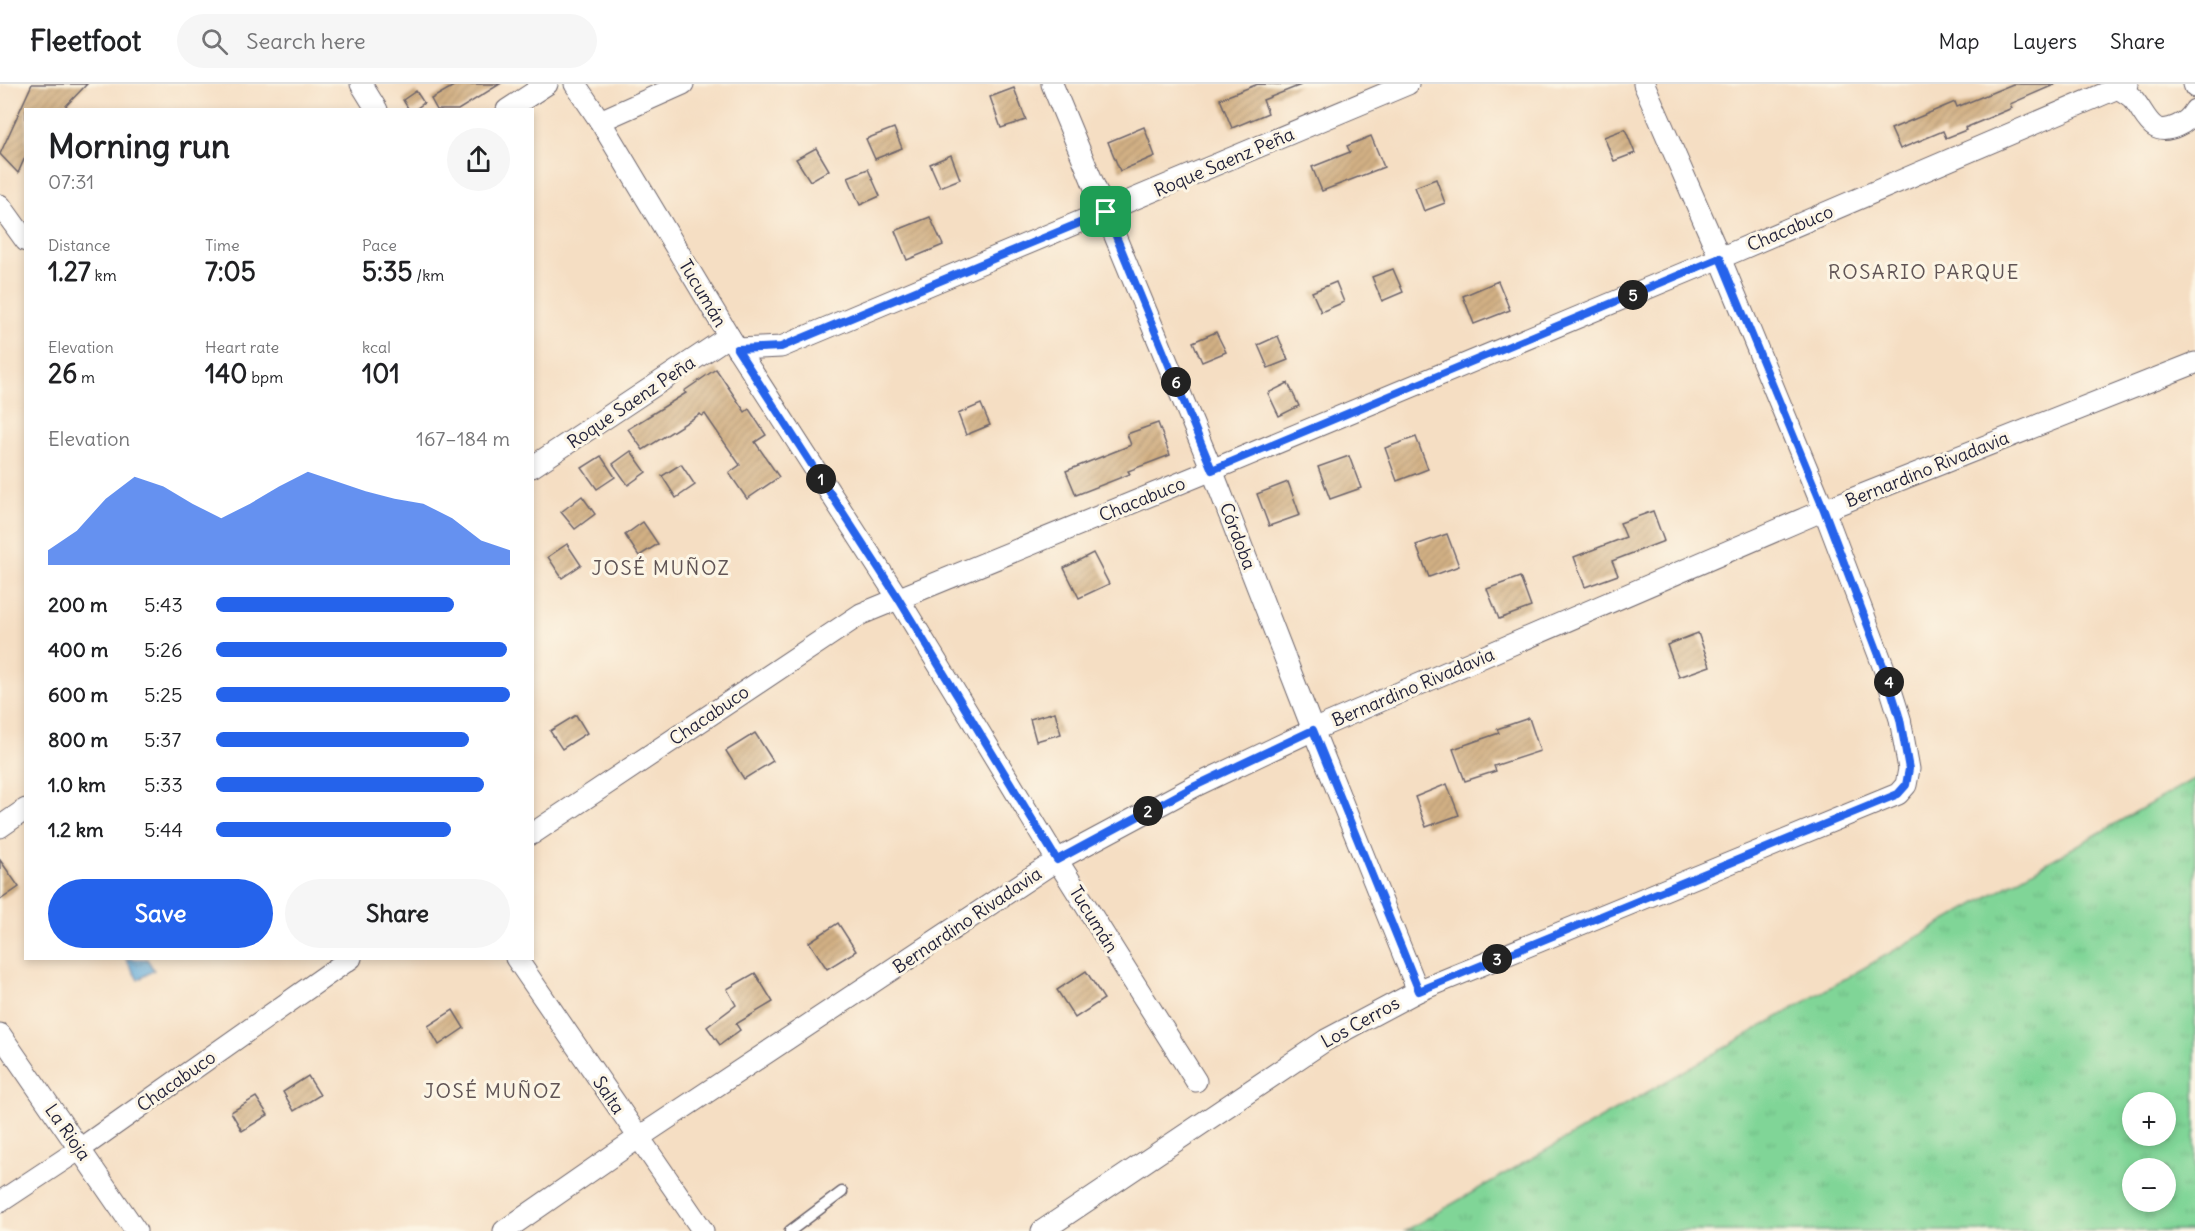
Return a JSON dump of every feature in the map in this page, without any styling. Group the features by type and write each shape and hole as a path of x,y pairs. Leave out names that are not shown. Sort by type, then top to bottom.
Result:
{"street":[{"path":"361,84 376,108"},
{"path":"510,108 547,84"},
{"name":"Tucumán","path":"575,84 600,121 733,343 898,598 1057,860 1196,1081"},
{"path":"600,121 683,84"},
{"name":"Córdoba","path":"1052,84 1212,470 1313,730 1419,991"},
{"name":"Roque Saenz Peña","path":"534,466 733,343 781,347 1408,84"},
{"path":"1644,84 1720,258 1824,510"},
{"name":"Chacabuco","path":"534,833 861,614 1720,258 2123,86 2152,126 2160,129 2171,129 2181,124 2189,119 2195,110"},
{"path":"0,205 24,238"},
{"name":"Bernardino Rivadavia","path":"504,1231 638,1138 1057,860 1195,786 1313,730 1824,510 2195,363"},
{"name":"Los Cerros","path":"1042,1231 1326,1040 1419,991 1898,794 1906,785 1909,769 1900,719 1885,671 1824,510"},
{"path":"0,827 24,810"},
{"name":"Chacabuco","path":"0,1202 80,1149 348,960"},
{"name":"Salta","path":"517,960 703,1231"},
{"name":"La Rioja","path":"0,1034 136,1231"}],"lane":[{"path":"789,1231 842,1192"}],"green space":[{"path":"2195,778 2195,1231 1405,1231"}],"water":[{"path":"127,960 148,960 154,970 138,980"}],"building":[{"path":"32,84 87,84 64,108 24,108 24,160 18,173 0,154"},
{"path":"457,84 500,84 461,108 436,108 431,99"},
{"path":"1258,84 1301,85 1263,100 1268,113 1232,128 1220,99"},
{"path":"2013,84 2056,84 2010,104 2012,108 1965,128 1966,130 1946,138 1943,131 1900,149 1891,129 1955,102 1957,107"},
{"path":"1014,88 1026,120 1001,128 990,97"},
{"path":"416,91 424,103 417,108 408,108 403,100"},
{"path":"1144,127 1155,156 1120,171 1108,142"},
{"path":"894,128 902,148 875,159 866,139"},
{"path":"1625,129 1635,153 1614,161 1604,137"},
{"path":"1371,136 1384,167 1322,191 1312,167 1350,152 1347,146"},
{"path":"816,148 829,170 810,181 796,159"},
{"path":"951,155 960,179 940,187 930,164"},
{"path":"868,169 880,196 860,205 848,177"},
{"path":"1436,179 1445,203 1424,211 1415,187"},
{"path":"930,217 943,245 907,260 895,231"},
{"path":"1393,269 1403,292 1382,301 1372,277"},
{"path":"1498,281 1510,310 1474,324 1463,296"},
{"path":"1336,282 1344,302 1321,312 1312,292"},
{"path":"1216,332 1226,352 1202,362 1193,342"},
{"path":"1278,336 1288,360 1268,368 1258,345"},
{"path":"716,369 745,412 749,409 766,435 755,442 779,477 747,499 729,473 740,465 705,414 702,416 700,414 643,450 628,429 686,393 684,391"},
{"path":"1288,383 1299,406 1279,416 1268,393"},
{"path":"981,404 990,425 966,435 958,414"},
{"path":"1158,423 1170,455 1128,471 1130,474 1076,495 1066,471 1131,445 1127,434"},
{"path":"1416,437 1428,469 1397,481 1385,448"},
{"path":"631,451 646,472 628,485 613,464"},
{"path":"601,456 615,477 597,489 582,468"},
{"path":"1349,456 1361,488 1330,499 1318,467"},
{"path":"681,464 695,485 676,498 662,476"},
{"path":"1288,482 1300,515 1269,526 1257,494"},
{"path":"582,496 595,514 575,529 561,512"},
{"path":"1653,511 1664,541 1612,561 1618,575 1585,587 1574,557 1626,537 1620,523"},
{"path":"643,522 658,544 639,556 625,535"},
{"path":"1447,534 1459,566 1429,577 1416,545"},
{"path":"567,544 581,565 562,578 548,557"},
{"path":"1093,553 1109,584 1079,598 1064,568"},
{"path":"1520,577 1531,607 1499,619 1487,589"},
{"path":"1698,633 1710,666 1679,677 1667,645"},
{"path":"1055,712 1061,734 1036,741 1030,719"},
{"path":"576,715 587,733 562,749 550,731"},
{"path":"1529,718 1540,751 1494,766 1496,771 1465,781 1453,749 1499,733 1497,729"},
{"path":"755,733 773,761 744,779 726,751"},
{"path":"1447,784 1459,815 1426,827 1415,797"},
{"path":"0,860 19,887 0,900"},
{"path":"838,923 856,951 827,969 809,942"},
{"path":"1086,971 1104,999 1075,1018 1057,990"},
{"path":"755,973 773,1002 736,1024 740,1030 720,1045 707,1027 736,1005 727,989"},
{"path":"453,1010 464,1028 439,1045 428,1026"},
{"path":"308,1076 320,1095 294,1111 283,1092"},
{"path":"256,1097 268,1115 242,1131 231,1112"}],"district":[{"name":"ROSARIO PARQUE","path":"1924,271"},
{"name":"JOSÉ MUÑOZ","path":"661,567"},
{"name":"JOSÉ MUÑOZ","path":"493,1090"}],"route":[{"path":"1106,212 1212,470 1720,258 1824,510 1885,671 1905,741 1909,769 1906,785 1898,794 1419,991 1313,730 1195,786 1057,860 898,598 737,349 781,347 1106,212"}]}
